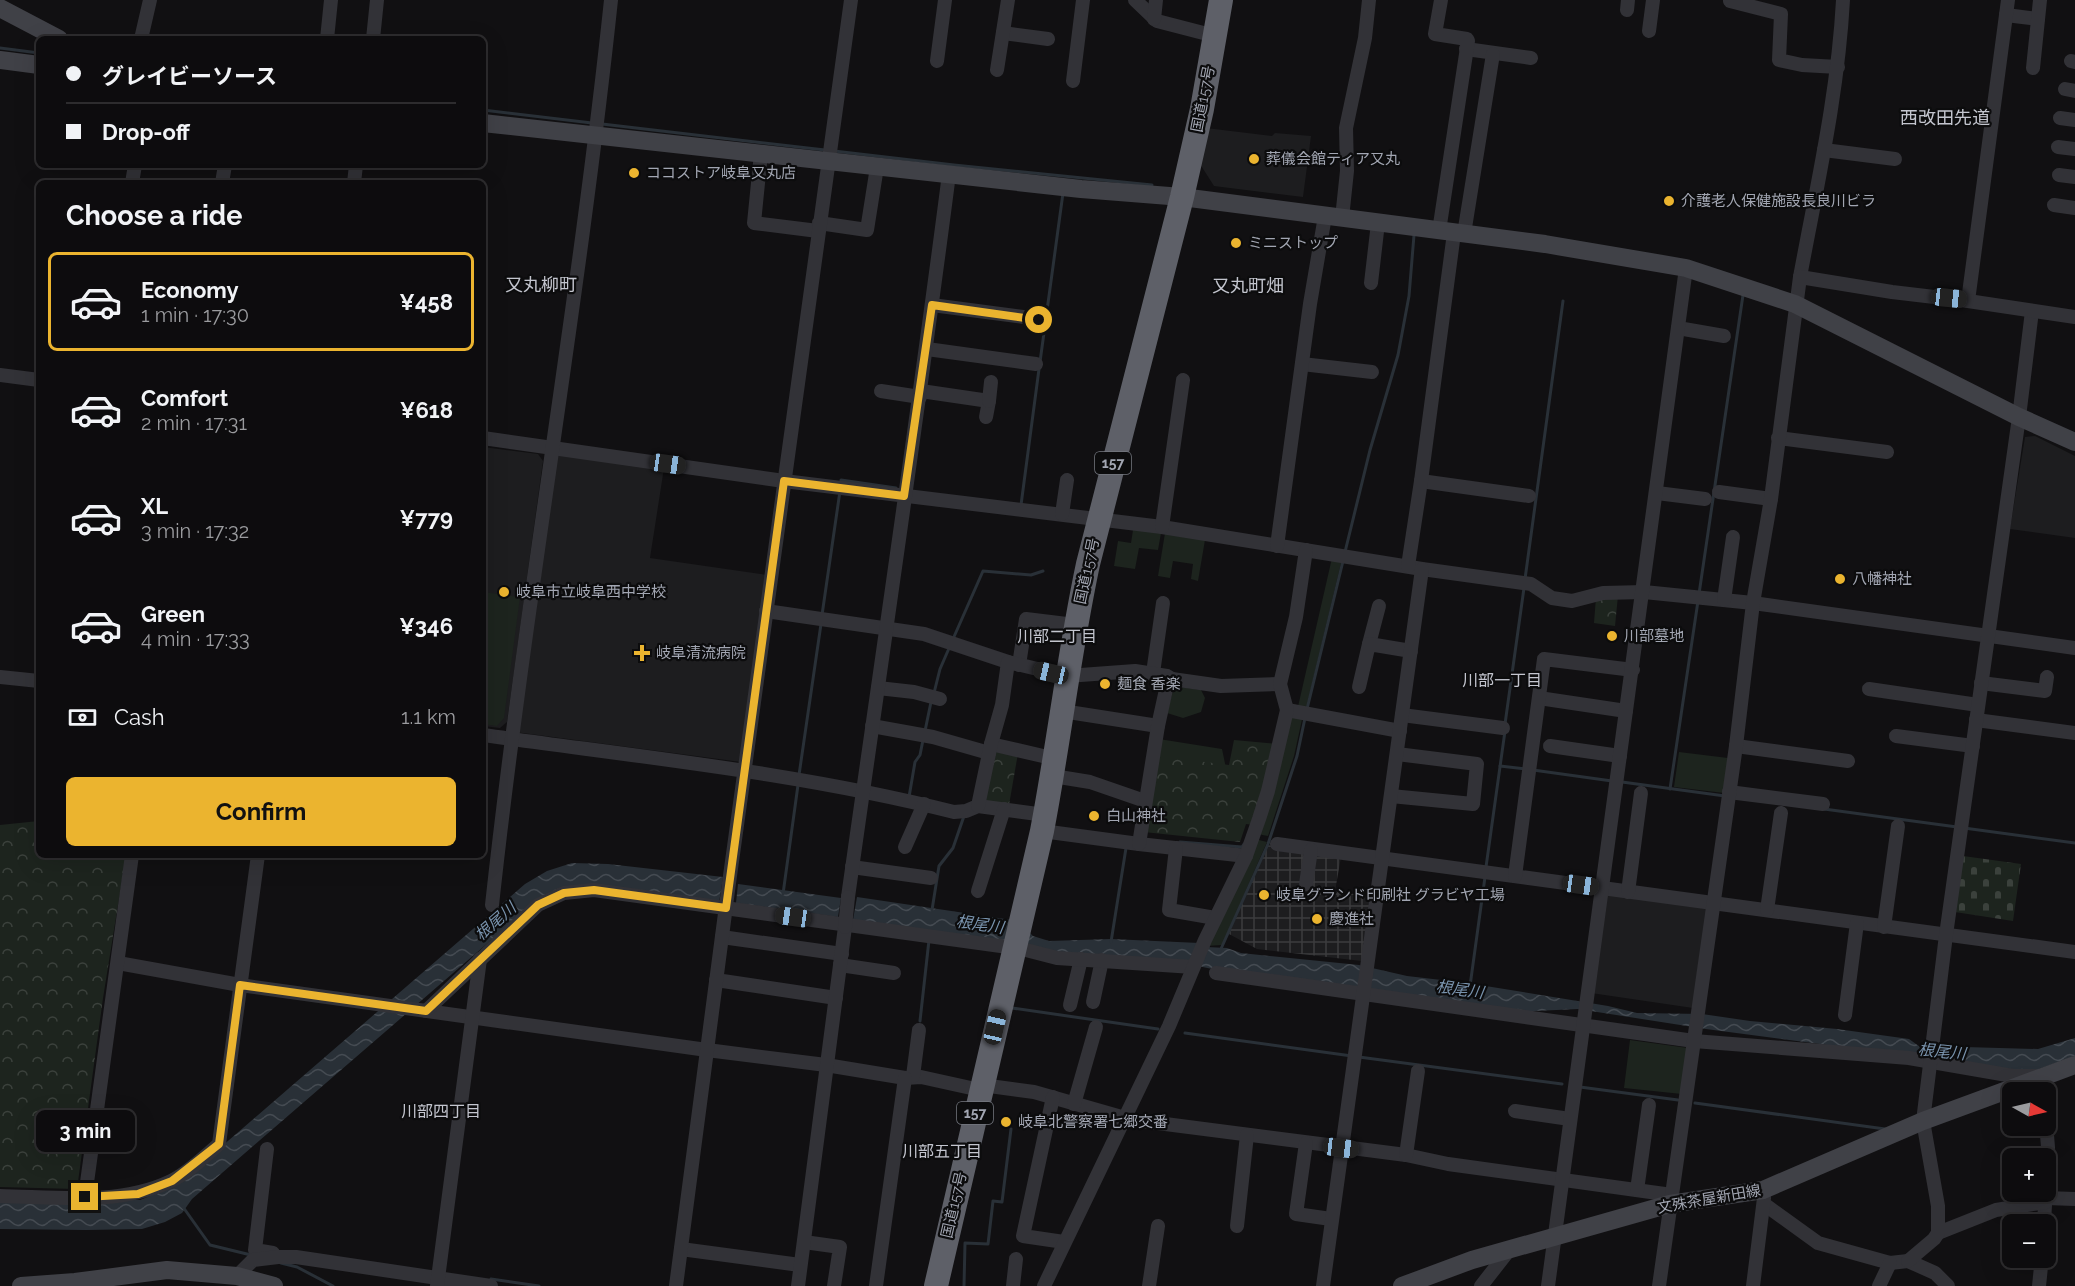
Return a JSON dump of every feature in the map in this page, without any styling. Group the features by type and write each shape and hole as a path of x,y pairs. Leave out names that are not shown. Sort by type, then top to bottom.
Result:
{"highway":[{"name":"国道157号","path":"936,1286 1044,823 1075,625 1098,520 1182,197 1202,109 1221,0"}],"street":[{"path":"142,36 150,0"},
{"path":"327,36 331,0"},
{"path":"373,36 377,0"},
{"path":"492,905 511,739 596,136 611,0"},
{"path":"680,1285 681,1249 716,980 850,0"},
{"path":"937,61 945,0"},
{"path":"997,70 1008,0"},
{"path":"1073,81 1083,0"},
{"path":"1135,0 1157,21 1215,36"},
{"path":"1154,19 1156,0"},
{"path":"1277,546 1302,364 1334,217 1347,171 1346,128 1365,38 1369,0"},
{"path":"1408,566 1452,233 1467,39 1435,34 1441,0"},
{"path":"1649,31 1653,0"},
{"path":"1659,1286 1736,746 1753,603 1771,499 1795,304 1838,68 1843,0"},
{"path":"1968,301 2008,0"},
{"path":"2033,68 2040,0"},
{"path":"1730,1 1781,14 1779,60 1802,65 1838,68"},
{"path":"0,8 53,36"},
{"path":"2006,15 2038,19"},
{"path":"1003,33 1048,39"},
{"path":"1466,49 1531,58"},
{"path":"1452,233 1493,54"},
{"path":"0,60 36,65"},
{"path":"2060,118 2075,120"},
{"path":"486,123 1081,189 1182,197 1545,244 1686,268 1795,304 2019,417 2075,442"},
{"path":"2058,147 2075,149"},
{"path":"1824,150 1895,159"},
{"path":"761,153 754,223 867,230 877,167"},
{"path":"798,1286 852,867 927,349 949,174"},
{"path":"2059,175 2075,177"},
{"path":"2054,205 2075,208"},
{"path":"1371,283 1378,223"},
{"path":"1548,1286 1583,1019 1644,592 1686,268"},
{"path":"1800,277 2075,317"},
{"path":"932,305 1018,310 1039,320"},
{"path":"1764,1197 1818,1243 1890,1263 1908,1260 1938,1233 1938,1206 1923,1121 1946,935 2032,311"},
{"path":"1678,328 1724,336"},
{"path":"927,349 1008,366 1036,364"},
{"path":"1302,364 1372,372"},
{"path":"0,375 36,380"},
{"path":"1162,527 1183,380"},
{"path":"986,417 992,382"},
{"path":"881,391 989,401"},
{"path":"486,438 784,481 1162,527 1422,569 1531,584 1551,598 1572,601 1603,593 1644,592 1753,603 2075,648"},
{"path":"1778,438 1887,452"},
{"path":"1062,514 1067,480"},
{"path":"1421,481 1529,496"},
{"path":"1719,492 1771,499"},
{"path":"1657,493 1705,499"},
{"path":"1724,600 1732,537"},
{"path":"1044,1286 1169,1026 1215,918 1246,856 1268,791 1287,710 1280,684 1296,617 1306,550"},
{"path":"1323,1286 1422,569"},
{"path":"1153,673 1163,603"},
{"path":"1359,687 1379,606"},
{"path":"766,611 924,634 1014,664 1067,676 1120,670 1153,673 1172,679 1221,686 1280,684"},
{"path":"978,806 990,749 1026,619 1075,625"},
{"path":"1369,645 1411,651"},
{"path":"1515,876 1544,659 1633,670"},
{"path":"0,677 36,681"},
{"path":"1981,683 2045,691 2047,677"},
{"path":"1139,844 1158,726 1167,685 1172,679"},
{"path":"878,688 914,692 940,699"},
{"path":"1869,689 1978,705"},
{"path":"1539,698 1626,711"},
{"path":"1287,710 1400,731"},
{"path":"1062,711 1158,726"},
{"path":"1402,715 1503,728"},
{"path":"1976,720 2075,734"},
{"path":"872,726 990,749 1054,768 1145,801"},
{"path":"486,735 863,790 954,812 966,812 978,806 1004,809 1044,823 1139,844 1246,856"},
{"path":"1896,736 1972,746"},
{"path":"1550,746 1620,756"},
{"path":"1736,746 1848,761"},
{"path":"1391,796 1473,804 1477,764 1396,754"},
{"path":"1729,792 1823,804"},
{"path":"1628,892 1641,793"},
{"path":"905,847 924,804"},
{"path":"978,891 1004,809"},
{"path":"1767,910 1781,813"},
{"path":"1884,927 1898,826"},
{"path":"1277,844 2075,952"},
{"path":"1176,848 1169,910 1215,918"},
{"path":"1305,884 1311,850"},
{"path":"85,1197 132,858"},
{"path":"0,1196 85,1197 138,1194 172,1181 219,1144 258,858"},
{"path":"852,867 931,878"},
{"path":"423,1010 538,905 564,893 594,890 726,906 929,936 1016,939 1046,956 1193,967"},
{"path":"1845,1015 1857,923"},
{"path":"722,937 841,960 894,973"},
{"path":"437,1282 480,959"},
{"path":"1070,1005 1081,959"},
{"path":"1093,1002 1102,960"},
{"path":"118,963 240,985 981,1088 1034,1092 1125,1118"},
{"path":"1216,973 1583,1019 1695,1036 1932,1055 2035,1082"},
{"path":"716,980 836,998"},
{"path":"1074,1104 1096,1027"},
{"path":"876,1286 909,1077 920,1030"},
{"name":"文殊茶屋新田線","path":"2045,1082 2075,1065"},
{"path":"1406,1155 1418,1071"},
{"name":"文殊茶屋新田線","path":"1402,1286 1472,1260 1671,1199 1764,1197 1923,1121 2002,1096"},
{"path":"1053,1097 1023,1236 1064,1242"},
{"path":"1637,1190 1648,1105"},
{"path":"1515,1111 1570,1119"},
{"path":"1142,1121 1406,1155 1637,1190 1671,1199"},
{"path":"1237,1226 1247,1135"},
{"path":"1306,1143 1296,1214 1331,1219"},
{"path":"267,1149 255,1250 437,1282 491,1286"},
{"path":"1753,1286 1764,1197"},
{"path":"2056,1200 2075,1199"},
{"path":"1938,1233 1996,1210 2036,1202"},
{"path":"1149,1286 1158,1226"},
{"path":"804,1242 840,1247 834,1286"},
{"path":"681,1249 801,1265"},
{"path":"1481,1286 1510,1249"},
{"path":"237,1276 253,1260 296,1257"},
{"path":"1013,1286 1016,1259"},
{"path":"1908,1260 1929,1269 1941,1283"},
{"path":"1880,1286 1890,1263"},
{"path":"2039,1286 2041,1268"},
{"path":"21,1286 75,1282 167,1270 237,1276 274,1286"}],"shaded area":[{"name":"葬儀会館ティア又丸","path":"1206,128 1272,136 1275,133 1311,136 1303,197 1214,186 1200,164"},
{"path":"2035,436 2075,456 2075,538 2010,529 2025,437"},
{"name":"岐阜市立岐阜西中学校","path":"486,447 538,454 543,461 507,722 500,728 486,726"},
{"name":"岐阜清流病院","path":"556,452 664,468 650,558 768,575 741,762 515,732"},
{"path":"1268,845 1341,857 1335,891 1373,897 1362,961 1257,949 1229,934"},
{"path":"1605,891 1707,906 1693,1008 1591,993"}],"green space":[{"path":"1133,530 1161,533 1158,550 1139,548 1135,569 1114,566 1118,541 1131,543"},
{"path":"1165,533 1205,540 1198,581 1191,579 1193,564 1173,561 1170,578 1158,576"},
{"path":"1332,558 1342,559 1305,713 1297,711"},
{"path":"486,592 520,597 504,718 497,726 486,724"},
{"path":"1618,595 1615,626 1594,623 1596,598"},
{"path":"1180,687 1201,690 1205,698 1201,712 1183,718 1167,713 1173,691"},
{"path":"1289,713 1303,715 1294,756 1268,836 1257,834"},
{"path":"1159,739 1222,749 1227,773 1151,783"},
{"path":"1234,740 1279,744 1255,825 1246,824 1240,842 1144,832 1157,756 1229,765"},
{"path":"993,748 1018,753 1009,805 983,800"},
{"path":"1679,752 1728,758 1724,793 1674,787"},
{"path":"36,821 36,858 126,858 103,998 77,1189 0,1187 0,825"},
{"path":"1255,839 1267,842 1222,945 1206,946"},
{"path":"1963,856 2021,864 2013,921 1955,912"},
{"path":"1630,1040 1688,1048 1682,1094 1624,1088"}],"water":[{"name":"根尾川","path":"572,863 608,864 723,877 719,903 597,885 541,897 192,1199 182,1213 165,1222 142,1229 0,1229 0,1199 140,1200 177,1185 525,884 547,871"},
{"path":"738,884 841,898 838,917 736,903"},
{"name":"根尾川","path":"857,897 1012,920 1008,944 853,920"},
{"path":"1026,929 1033,936 1049,941 1111,939 1199,943 1191,963 1081,956 1023,947"},
{"name":"根尾川","path":"1206,947 1227,948 1241,953 1359,965 1407,976 1467,983 1608,1006 1637,1013 1702,1014 1909,1039 1923,1049 1948,1050 1964,1047 2038,1049 2075,1038 2075,1056 2036,1070 2023,1071 1706,1029 1578,1009 1516,1012 1198,966"}],"waterway":[{"path":"0,48 36,53"},
{"path":"486,110 592,123"},
{"path":"602,124 825,150"},
{"path":"834,151 1152,185"},
{"path":"1040,362 1063,193"},
{"path":"1345,552 1370,450 1398,355 1409,296 1414,235"},
{"path":"1699,594 1743,295"},
{"path":"1525,579 1563,301"},
{"path":"1021,505 1039,369"},
{"path":"841,484 841,480 896,488"},
{"path":"822,615 840,491"},
{"path":"1307,709 1343,561"},
{"path":"953,639 983,571 1031,575 1043,571"},
{"path":"1505,724 1524,588"},
{"path":"1670,789 1698,601"},
{"path":"799,775 821,624"},
{"path":"934,693 940,669 950,646"},
{"path":"925,731 931,702"},
{"path":"1220,951 1268,844 1297,756 1305,718"},
{"path":"1486,867 1505,731"},
{"path":"909,797 915,762 920,755 923,740"},
{"path":"1500,766 1526,769"},
{"path":"1533,770 1612,781"},
{"path":"1622,782 1725,796"},
{"path":"783,894 798,785"},
{"path":"1824,809 1957,827"},
{"path":"932,910 939,866 953,848 964,816"},
{"path":"1964,828 2075,843"},
{"path":"1180,842 1242,847 1244,844"},
{"path":"1111,942 1126,848"},
{"name":"根尾川","path":"1470,986 1485,877"},
{"path":"920,1021 929,940"},
{"path":"1012,1008 1158,1029"},
{"path":"1185,1033 1352,1056"},
{"path":"1359,1057 1562,1084"},
{"path":"1580,1087 1678,1100"},
{"path":"1695,1103 1885,1129"},
{"path":"964,1286 965,1243 988,1244 993,1201 1002,1202 1011,1129"},
{"path":"183,1207 210,1245 251,1255"},
{"path":"281,1263 297,1267 333,1286"},
{"path":"491,1279 539,1286"}],"place":[{"name":"葬儀会館ティア又丸","path":"1254,159"},
{"name":"ココストア岐阜又丸店","path":"634,173"},
{"name":"介護老人保健施設長良川ビラ","path":"1669,201"},
{"name":"ミニストップ","path":"1236,243"},
{"name":"八幡神社","path":"1840,579"},
{"name":"岐阜市立岐阜西中学校","path":"504,592"},
{"name":"川部墓地","path":"1612,636"},
{"name":"岐阜清流病院","path":"642,653"},
{"name":"麺食 香楽","path":"1105,684"},
{"name":"白山神社","path":"1094,816"},
{"name":"岐阜グランド印刷社 グラビヤ工場","path":"1264,895"},
{"name":"慶進社","path":"1317,919"},
{"name":"岐阜北警察署七郷交番","path":"1006,1122"}],"district":[{"name":"西改田先道","path":"1945,118"},
{"name":"又丸柳町","path":"541,285"},
{"name":"又丸町畑","path":"1248,286"},
{"name":"川部二丁目","path":"1057,636"},
{"name":"川部一丁目","path":"1502,680"},
{"name":"川部四丁目","path":"441,1111"},
{"name":"川部五丁目","path":"942,1151"}],"route":[{"path":"85,1197 138,1194 172,1181 219,1144 240,985 426,1011 444,991 538,905 564,893 594,890 726,908 784,481 904,496 932,305 1039,320"}]}
